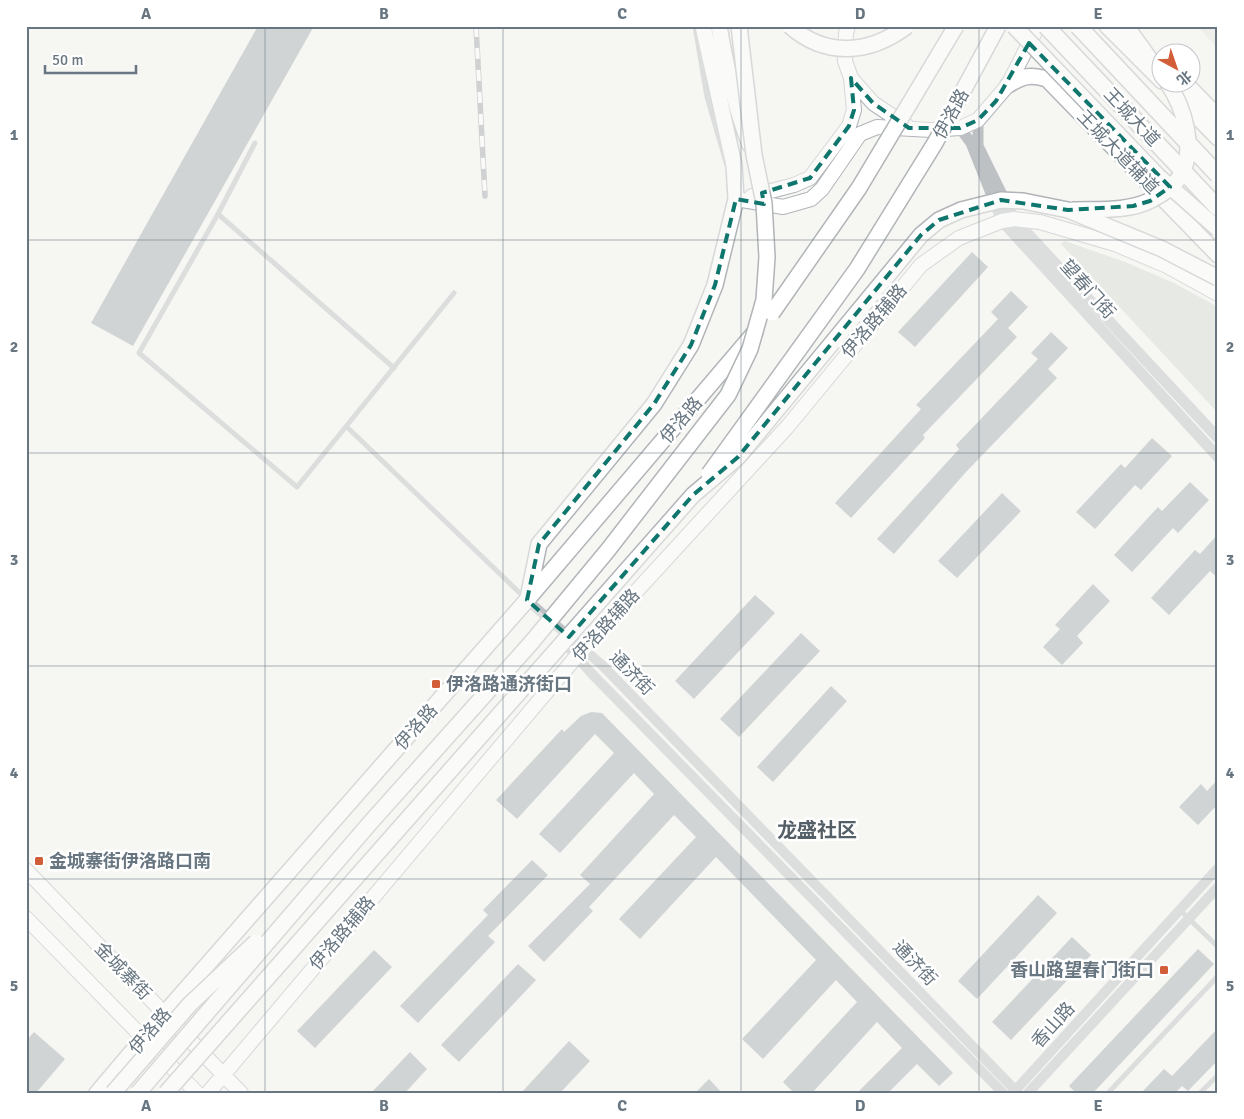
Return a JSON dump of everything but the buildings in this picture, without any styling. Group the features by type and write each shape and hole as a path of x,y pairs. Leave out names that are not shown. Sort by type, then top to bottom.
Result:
{"highway":[{"name":"王城大道","path":"1046,26 1218,208"},
{"name":"王城大道","path":"1078,26 1218,175"}],"main road":[{"path":"527,600 539,544 654,404 691,345 714,285 736,199 734,165 704,26"},
{"path":"719,26 725,64 738,114 754,155"},
{"path":"138,1093 314,888 530,643 608,550 728,395 750,349 764,300 767,257 764,203 754,155 739,26"},
{"path":"790,26 809,40 832,48 851,49 876,45 907,26"},
{"path":"736,199 794,186 810,178 849,126 854,110 851,78 846,61 846,33 848,26"},
{"name":"伊洛路","path":"97,1093 527,600 772,312 860,188 956,26"},
{"name":"伊洛路","path":"693,496 856,269 935,143 998,26"},
{"path":"1014,26 1158,176 1218,230"},
{"path":"736,199 782,207 811,199 822,188 860,134 877,127 931,130 960,128 978,120 1008,85 1038,26"},
{"path":"1107,26 1152,72"},
{"path":"1127,26 1152,50"},
{"path":"1127,26 1152,61"},
{"name":"王城大道辅道","path":"1008,85 1020,78 1035,76 1047,80 1218,255"},
{"path":"851,78 873,103 909,128"},
{"path":"1172,92 1218,138"},
{"path":"1068,210 1133,206 1150,200 1166,190 1180,176 1187,156 1187,126 1179,103 1173,92"},
{"path":"1194,92 1218,117"},
{"path":"166,1093 693,496 738,456 921,235 939,220 974,206 1001,200 1023,201 1068,210 1162,249 1218,278"},
{"path":"1008,220 1040,222 1114,244 1168,266 1218,294"},
{"name":"伊洛路辅路","path":"208,1093 580,653 788,426 920,265 959,238 1008,220"},
{"name":"金城寨街","path":"26,870 241,1093"},
{"path":"113,1093 190,1004 314,888"},
{"name":"金城寨街","path":"26,918 197,1093"}],"street":[{"path":"978,120 978,146 1008,220"},
{"name":"望春门街","path":"960,128 971,143 1008,220 1218,457"},
{"name":"望春门街","path":"1008,220 1218,438"},
{"name":"通济街","path":"527,600 1003,1093"},
{"name":"通济街","path":"580,653 610,673 1016,1092"},
{"name":"香山路","path":"1016,1092 1218,868"},
{"name":"香山路","path":"1028,1093 1218,887"}],"lane":[{"path":"695,26 707,97 736,199"},
{"path":"255,143 218,214 139,353 297,487 454,293"},
{"path":"218,214 394,368"},
{"path":"347,427 527,600"},
{"path":"1180,910 1218,947"},
{"path":"1108,1093 1218,976"},
{"path":"1200,1093 1218,1075"}],"highlighted area":[{"path":"1029,43 1170,187 1150,201 1133,206 1068,210 1001,200 939,220 921,235 738,457 693,495 569,637 527,600 539,544 654,404 691,345 715,285 736,199 764,204 762,193 810,178 849,126 854,110 851,78 873,103 909,128 960,128 978,120 996,101"}],"shaded area":[{"path":"1197,26 1218,26 1218,49"},
{"path":"1065,241 1125,262 1174,283 1218,307 1218,413 1061,244"}],"railway":[{"path":"476,26 485,196"}],"place":[{"name":"伊洛路通济街口","path":"436,684"},
{"name":"金城寨街伊洛路口南","path":"39,861"},
{"name":"香山路望春门街口","path":"1164,970"}],"district":[{"name":"龙盛社区","path":"817,830"}]}
